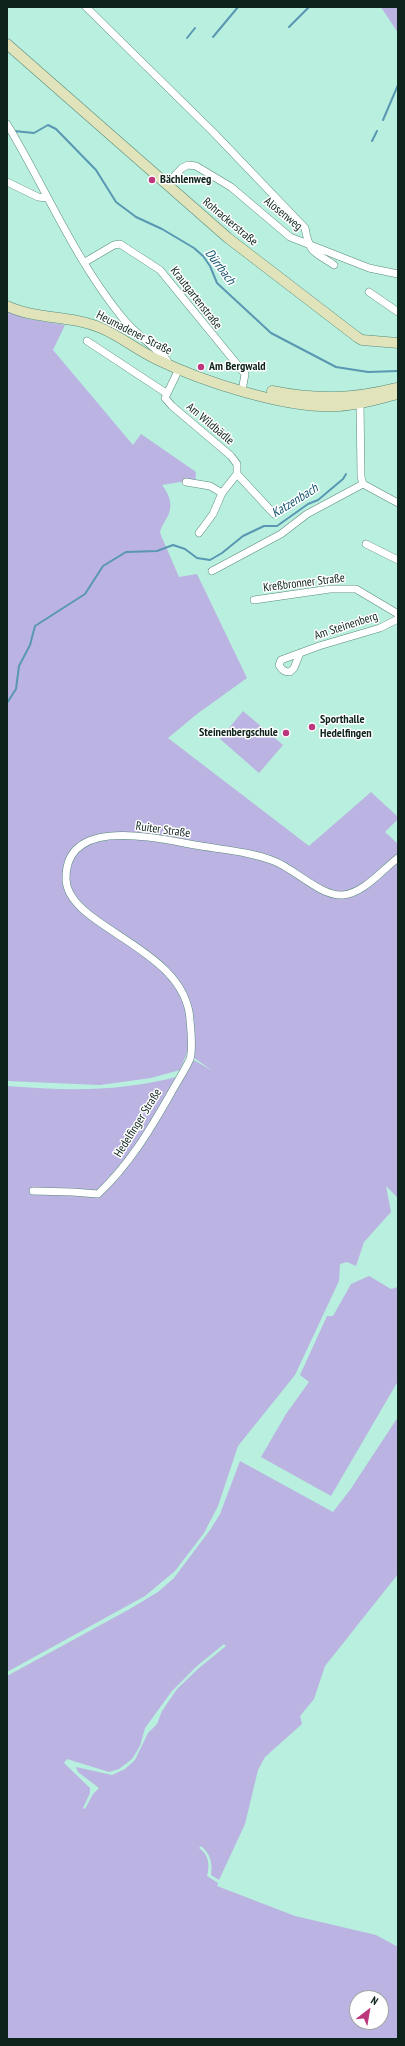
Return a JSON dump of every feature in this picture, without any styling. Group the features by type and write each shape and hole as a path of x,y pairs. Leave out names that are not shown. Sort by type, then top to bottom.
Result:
{"street":[{"path":"86,7 214,132 286,210 305,228 308,244 312,251 334,265"},
{"name":"Rohrackerstraße","path":"7,44 256,261 362,340 398,344"},
{"path":"7,124 47,198 85,262 121,316 138,335 167,360 169,365"},
{"name":"Alosenweg","path":"167,184 182,168 188,165 203,169 232,187 290,237 369,268 398,274"},
{"path":"7,182 38,197 47,198"},
{"name":"Krautgartenstraße","path":"85,262 114,245 120,244 160,270 217,341 241,368 245,374 243,388"},
{"path":"369,292 398,312"},
{"name":"Heumadener Straße","path":"7,306 38,316 77,321 100,327 146,354 169,365 179,369 193,369 243,388 315,398 360,400 398,394"},
{"name":"Am Wildbädle","path":"87,341 166,393 165,398 168,402 232,456 236,464 237,474 274,514"},
{"path":"166,393 179,369"},
{"name":"Heumadener Straße","path":"360,400 398,387"},
{"path":"360,400 361,477 363,484 398,503"},
{"path":"199,533 212,514 222,493 237,474"},
{"path":"186,482 210,486 222,493"},
{"path":"212,571 281,534 307,514 363,484"},
{"path":"366,544 398,560"},
{"name":"Kreßbronner Straße","path":"254,600 330,589 356,589 398,614"},
{"name":"Am Steinenberg","path":"300,653 380,628 398,619"},
{"name":"Ruiter Straße","path":"190,1058 189,1008 183,992 156,962 132,943 84,912 69,894 66,880 67,867 72,854 80,846 89,841 109,836 142,836 241,852 273,860 323,890 344,895 364,886 398,858"},
{"name":"Hedelfinger Straße","path":"33,1191 98,1194 112,1181 140,1146 190,1058"}],"shaded area":[{"path":"381,7 398,7 398,33"},
{"path":"7,311 28,319 65,325 53,350 133,445 141,434 196,472 195,484 180,482 162,485 168,494 170,512 162,526 160,533 179,577 197,574 247,678 197,714 168,738 309,846 371,792 398,817 398,819 385,832 398,844 398,1198 386,1186 391,1212 364,1242 356,1266 347,1262 340,1264 339,1281 295,1375 238,1446 218,1506 204,1533 175,1571 145,1596 7,1672 7,1086 52,1089 94,1089 136,1085 180,1076 190,1058 213,1071 187,1053 180,1070 151,1078 100,1085 7,1081"},
{"path":"243,711 283,745 259,773 220,739"},
{"path":"369,1276 391,1289 398,1287 398,1381 331,1496 261,1457 286,1414 309,1382 300,1375 327,1316 333,1316 351,1284"},
{"path":"398,1417 398,1574 325,1666 314,1699 300,1716 302,1724 265,1757 258,1770 245,1824 219,1880 211,1875 212,1866 209,1855 201,1846 199,1848 208,1860 207,1876 218,1883 217,1886 295,1916 376,1935 398,1947 398,2039 7,2039 7,1676 128,1610 158,1592 174,1578 210,1530 220,1514 240,1461 333,1512 350,1490","holes":["224,1644 226,1646 199,1668 177,1689 162,1711 157,1724 148,1733 135,1760 125,1769 112,1775 76,1767 78,1772 99,1788 93,1794 85,1809 83,1808 90,1793 90,1788 64,1763 67,1759 109,1772 119,1769 132,1759 140,1746 145,1728 172,1691 197,1666"]}],"waterway":[{"path":"213,37 238,7"},
{"path":"289,27 309,7"},
{"path":"187,38 195,28"},
{"path":"383,120 398,85"},
{"name":"Dürrbach","path":"14,131 34,133 48,125 56,129 96,170 116,202 136,217 162,229 194,248 203,256 210,266 217,283 271,333 336,367 368,372 398,371"},
{"path":"372,141 377,131"},
{"name":"Katzenbach","path":"7,703 16,689 19,666 30,645 35,626 85,594 103,566 126,552 157,551 173,545 185,549 197,558 210,560 222,553 243,536 264,526 277,526 308,504 318,500 343,479 346,474"}],"place":[{"name":"Bächlenweg","path":"152,180"},
{"name":"Am Bergwald","path":"201,367"},
{"name":"Sporthalle Hedelfingen","path":"312,727"},
{"name":"Steinenbergschule","path":"286,733"}]}
